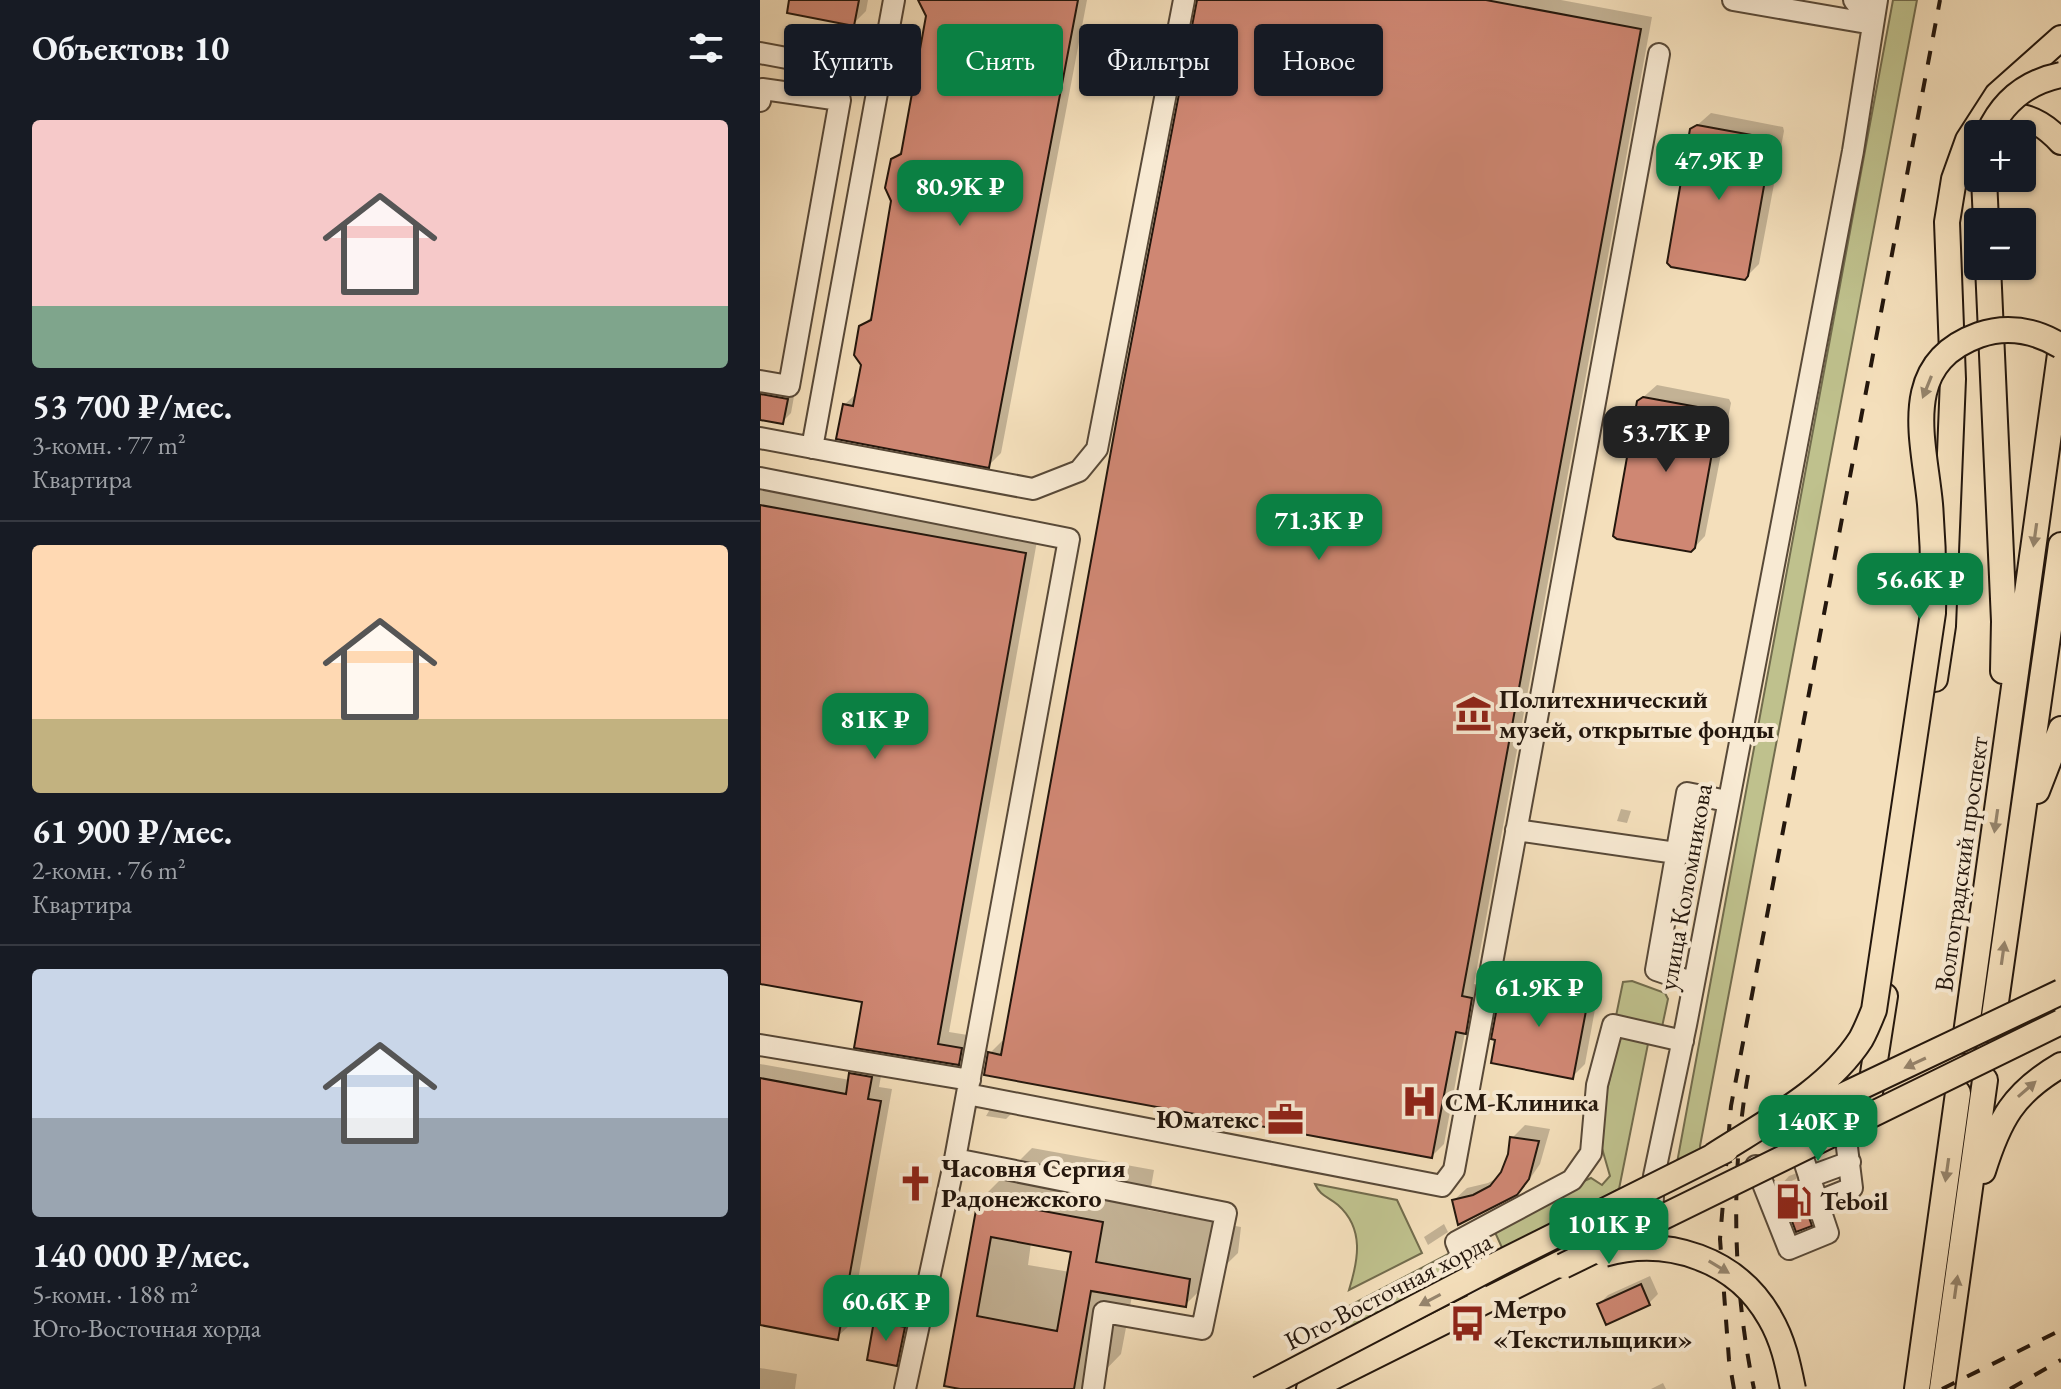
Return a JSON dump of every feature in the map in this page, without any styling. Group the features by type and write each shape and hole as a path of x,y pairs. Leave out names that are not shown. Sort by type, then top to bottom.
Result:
{"main road":[{"path":"1986,120 1997,95 2061,38"},
{"path":"1993,120 2017,94 2038,81 2061,75"},
{"path":"1995,120 2008,115 2035,120"},
{"path":"2036,121 2061,142"},
{"path":"1867,1112 1943,626 1953,379 1947,222 1954,179 1964,162"},
{"path":"1989,280 2004,621 2002,772"},
{"path":"1713,1156 1824,1080 1861,1038 1874,1010 1933,613 1935,554 1919,411 1927,383 1953,350 1991,332 2034,333 2061,346"},
{"name":"Волгоградский проспект","path":"1918,1383 2061,346"},
{"name":"Волгоградский проспект","path":"1942,1389 2061,545"},
{"path":"2014,870 2040,779 2061,729"},
{"name":"Юго-Восточная хорда","path":"1259,1389 1713,1156 2061,992"},
{"path":"1309,1389 1652,1217 2055,1023"},
{"path":"1325,1389 1563,1266 2055,1023"},
{"path":"1962,1243 2001,1121 2012,1103 2032,1084 2061,1065"},
{"path":"1563,1266 1622,1249 1646,1247 1669,1247 1714,1264 1736,1278 1769,1315 1780,1337 1793,1389"}],"street":[{"path":"812,448 894,0"},
{"path":"760,438 1033,489 1079,471 1097,449 1184,0"},
{"path":"1733,0 1873,24"},
{"path":"1854,0 1873,24"},
{"name":"улица Коломникова","path":"1652,1217 1654,1176 1683,1041 1856,138 1877,0"},
{"path":"760,53 784,58"},
{"path":"760,1045 1442,1186 1454,1170 1659,54"},
{"path":"760,101 762,89 840,100 789,386 760,381"},
{"path":"760,478 1069,539 955,1159 905,1389"},
{"path":"1694,983 1656,970 1676,853 1687,793 1727,801"},
{"path":"1516,830 1676,853"},
{"path":"1483,1302 1470,1280 1456,1242 1572,1180 1591,1153 1597,1085 1613,1025 1683,1041"},
{"path":"1772,1206 1813,1189 1850,1162 1844,1123"},
{"path":"1752,1168 1772,1206 1789,1249 1828,1233 1799,1146"},
{"path":"955,1159 1226,1213 1202,1329 1104,1312 1093,1389"}],"green space":[{"path":"1893,0 1917,0 1700,1146 1702,1160 1676,1168"},
{"path":"1632,981 1665,993 1668,999 1662,1027 1616,1016 1623,982"},
{"path":"1620,1036 1649,1039 1619,1189 1504,1252 1493,1228 1584,1181 1591,1178 1602,1185 1610,1176 1597,1131"},
{"path":"1315,1184 1397,1200 1422,1253 1349,1290 1357,1257 1356,1235 1347,1214 1322,1194"},
{"path":"1454,1251 1463,1276 1346,1333 1349,1306"}],"building":[{"path":"789,0 859,0 854,24 787,13"},
{"path":"918,0 1078,0 1063,79 1063,24 937,24 937,96 1060,96 989,468 836,439 843,404 853,406 861,365 854,355 859,326 871,320 891,201 885,188 891,159 901,154 912,96 921,96 921,44 926,16"},
{"path":"1197,0 1486,0 1641,29 1462,996 1472,998 1466,1034 1456,1032 1432,1158 984,1075 988,1052 1001,1055 1179,96 1238,96 1238,24 1192,24"},
{"path":"1697,125 1772,141 1745,280 1671,267 1667,263 1690,129"},
{"path":"760,394 788,399 783,424 760,420"},
{"path":"1643,397 1714,410 1719,414 1695,548 1691,552 1613,536 1637,401"},
{"path":"760,505 1026,553 938,1044 962,1048 959,1065 854,1048 862,1002 760,984"},
{"path":"1507,979 1589,995 1573,1079 1491,1063 1495,1040 1491,1039 1498,1002 1503,1003"},
{"path":"849,1073 872,1077 868,1099 881,1101 838,1340 760,1325 760,1078 846,1094"},
{"path":"1510,1137 1539,1141 1529,1179 1517,1195 1458,1225 1452,1200 1473,1195 1490,1186 1501,1172"},
{"path":"978,1199 1103,1222 1096,1262 1190,1279 1186,1307 1091,1291 1074,1389 960,1389 944,1386","holes":["991,1237 1071,1252 1057,1331 977,1316"]},
{"path":"1805,1206 1812,1226 1796,1232 1789,1213"},
{"path":"1641,1284 1650,1305 1606,1325 1597,1304"},
{"path":"874,1321 905,1327 897,1366 867,1360"}],"railway":[{"path":"1734,1389 1720,1239 1731,1106 1940,0"},
{"path":"1748,1075 1738,1152 1736,1232 1742,1312 1754,1389"},
{"path":"1942,1389 2061,1330"},
{"path":"2010,1389 2061,1360"}],"place":[{"name":"Политехнический музей, открытые фонды","path":"1473,714"},
{"name":"СМ-Клиника","path":"1419,1102"},
{"name":"Юматекс","path":"1285,1119"},
{"name":"Часовня Сергия Радонежского","path":"915,1183"},
{"name":"Teboil","path":"1794,1201"},
{"name":"Метро «Текстильщики»","path":"1467,1324"}]}
